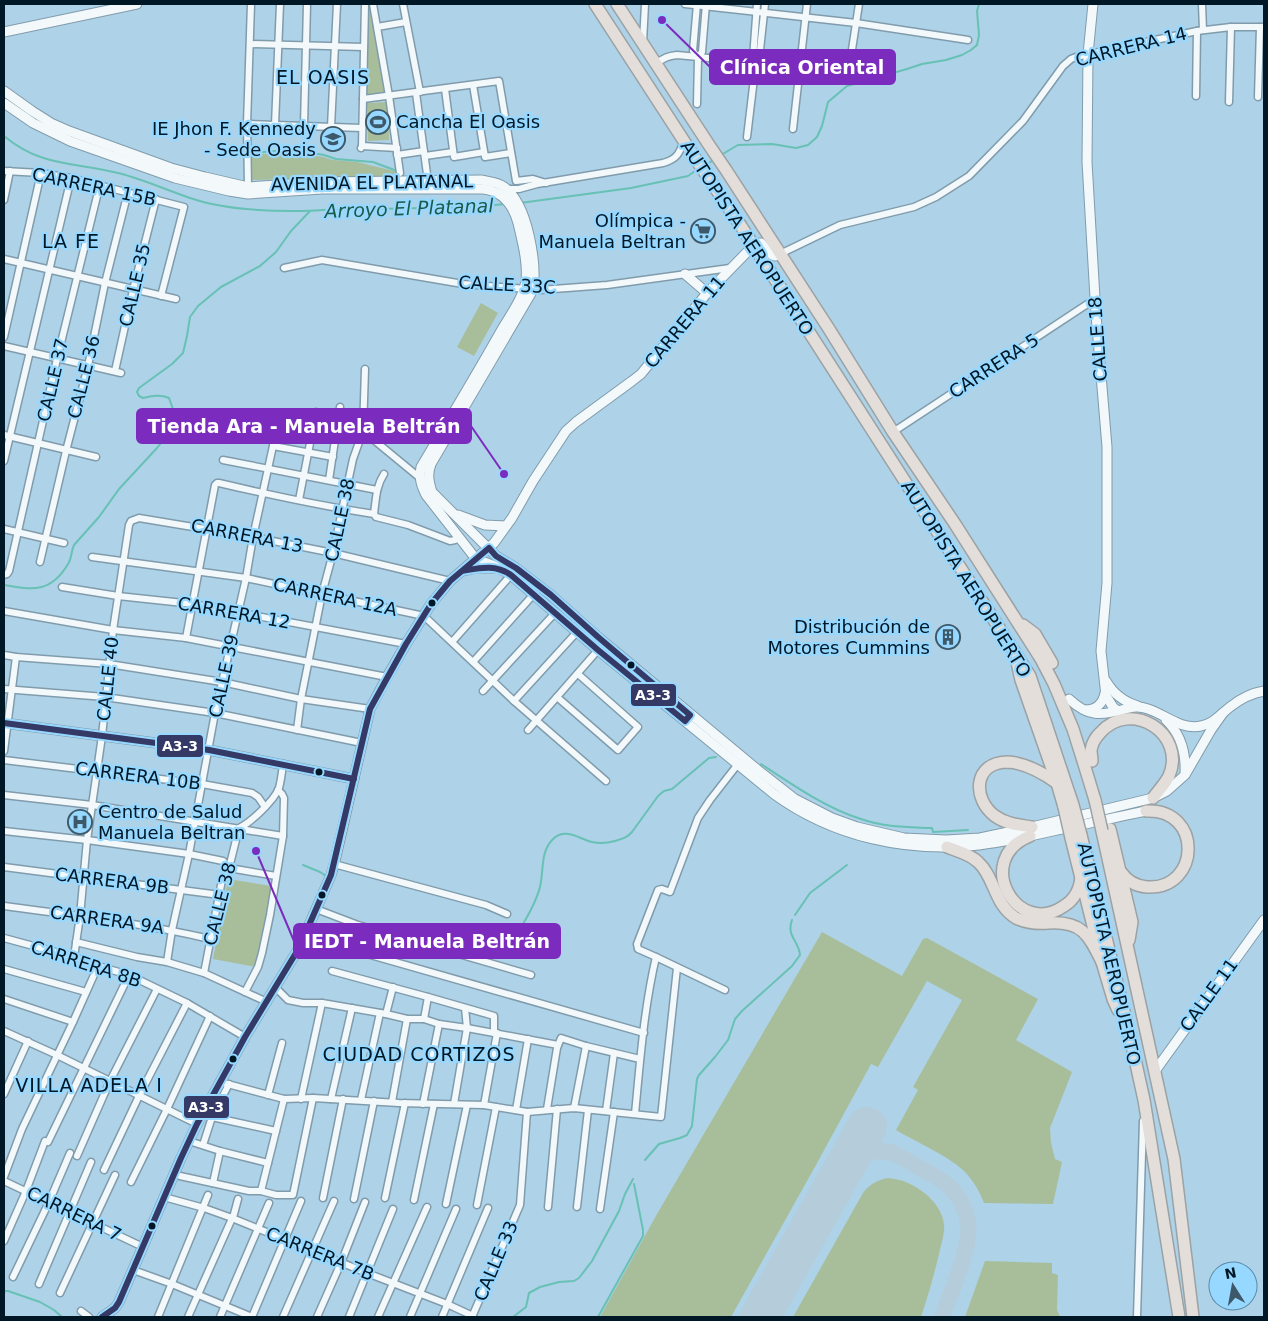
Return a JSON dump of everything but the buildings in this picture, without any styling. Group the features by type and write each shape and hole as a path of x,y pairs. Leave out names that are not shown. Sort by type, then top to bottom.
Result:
{"highway":[{"name":"AUTOPISTA AEROPUERTO","path":"595,4 1030,676 1068,806 1129,1032 1144,1100 1179,1317"},
{"name":"AUTOPISTA AEROPUERTO","path":"617,4 726,170 893,432 1018,621 1041,659 1062,702 1098,799 1106,830 1128,946 1174,1159 1194,1317"},
{"path":"1018,621 1035,634 1050,660 1069,699 1092,761"},
{"path":"1015,653 1021,680 1057,783 1068,806"},
{"path":"1098,799 1092,761 1091,750 1093,744 1108,725 1120,720 1132,719 1144,721 1154,726 1163,734 1169,745 1172,757 1169,774 1153,798"},
{"path":"1057,783 1034,769 1010,762 995,764 988,768 980,781 979,789 982,802 990,812 1004,822 1031,832 1010,850 1004,860 1003,884 1008,895 1016,904 1026,910 1038,913 1062,908 1071,900 1078,890 1081,879 1076,836"},
{"path":"1121,872 1124,877 1133,883 1154,887 1174,879 1182,871 1187,861 1188,845 1186,834 1180,825 1168,815 1157,811 1146,811"},
{"path":"1106,830 1121,872 1132,922 1128,946"},
{"path":"947,847 967,855 979,863 985,870 1000,903 1007,912 1028,922 1040,924 1058,923 1080,928 1089,937 1102,962"},
{"path":"1080,873 1113,999 1129,1032"}],"main road":[{"path":"4,32 137,4"},
{"name":"CALLE 18","path":"1092,4 1088,54 1087,162 1095,299 1107,447 1107,583 1101,651 1105,690 1109,702 1118,711"},
{"name":"AVENIDA EL PLATANAL","path":"4,91 17,102 69,131 171,168 205,178 248,187 322,182 482,180 499,184 505,191 508,201 519,214 534,268 534,280 421,467 420,478 426,495 476,559 502,569 511,575 598,650 686,715 705,726 787,793 804,804 845,823 904,838 946,840 1031,832 1146,811"},
{"name":"AVENIDA EL PLATANAL","path":"4,103 33,123 70,141 175,178 229,191 248,194 322,189 483,188 505,191"},
{"path":"753,246 761,243 772,255 780,254"},
{"name":"CARRERA 11","path":"489,548 512,518 566,432 576,422 641,374 707,293 753,246"},
{"path":"685,274 707,293"},
{"name":"AVENIDA EL PLATANAL","path":"528,290 431,464 428,478 432,492 496,556 516,568 551,595 738,764 784,801 830,825 868,839 891,844 915,846 979,845 1153,798 1167,790 1184,775 1223,713"},
{"path":"452,513 486,525 506,526"},
{"path":"102,1317 119,1302 198,1124 225,1083 245,1037 299,948 334,864 370,709 406,644 432,604 450,581 489,548"},
{"path":"462,571 483,568 502,569"},
{"name":"CALLE 18","path":"1103,673 1106,683 1116,695 1128,703 1138,706"},
{"path":"1084,710 1092,710 1099,705 1104,698 1105,690"},
{"name":"AVENIDA EL PLATANAL","path":"1138,706 1183,725 1200,726 1210,724 1244,698 1264,691"},
{"path":"1069,699 1084,710 1101,714 1110,714 1138,706"},
{"path":"1162,716 1174,729 1181,742 1185,762 1184,775"},
{"path":"6,724 209,750 354,778"},
{"name":"CALLE 11","path":"1155,1071 1264,920"}],"street":[{"path":"248,187 247,124 251,4"},
{"path":"275,125 280,4"},
{"path":"304,126 306,4"},
{"path":"331,127 337,4"},
{"path":"366,4 361,147 397,152 485,155 511,153"},
{"path":"373,4 400,173"},
{"path":"403,4 418,92 427,174"},
{"path":"643,45 645,4"},
{"path":"685,4 856,23 968,40"},
{"path":"697,4 693,51 698,58"},
{"path":"747,137 760,12 757,4"},
{"path":"760,12 765,4"},
{"path":"793,129 808,4"},
{"path":"656,64 669,56 677,56 755,66 846,71 849,69 860,4"},
{"path":"1196,96 1202,4"},
{"path":"697,104 698,58 702,52 706,5"},
{"path":"631,25 638,24 644,20"},
{"path":"377,27 406,22"},
{"path":"1258,97 1262,26"},
{"name":"CARRERA 14","path":"780,254 840,225 914,207 936,197 969,176 1023,120 1067,62 1076,57 1200,30 1262,26"},
{"path":"1229,102 1231,27"},
{"path":"250,44 364,47"},
{"path":"362,99 499,81 516,181 533,179 546,183"},
{"path":"473,85 485,155"},
{"path":"445,89 454,154"},
{"path":"247,124 362,128"},
{"path":"505,191 663,163 679,154 684,141"},
{"path":"4,200 7,171"},
{"name":"CARRERA 15B","path":"7,171 41,172 71,178 184,207 162,296"},
{"path":"4,337 41,172"},
{"path":"4,461 7,436 30,352 71,178"},
{"name":"CALLE 37","path":"4,575 9,571 100,184"},
{"name":"CALLE 36","path":"40,562 128,192"},
{"name":"CALLE 35","path":"88,366 118,372 133,290 156,199"},
{"path":"4,259 176,300"},
{"name":"CALLE 33C","path":"284,268 322,260 464,284 528,290 607,285 730,268"},
{"name":"CARRERA 5","path":"893,432 1095,299"},
{"path":"4,346 88,366"},
{"name":"CALLE 38","path":"297,730 301,698 322,594 333,553 353,459 363,431 365,369"},
{"path":"329,480 340,407"},
{"path":"299,500 316,412"},
{"name":"CALLE 39","path":"167,962 215,713 246,578 277,420"},
{"path":"363,431 420,478"},
{"path":"7,436 96,457"},
{"path":"273,446 333,457"},
{"path":"223,460 377,490"},
{"path":"374,514 379,482 384,474"},
{"path":"186,638 216,485 219,483 374,514 376,517 450,541 459,538"},
{"name":"CARRERA 13","path":"131,521 139,518 253,536 450,581"},
{"name":"CALLE 40","path":"74,957 87,840 102,736 113,630 131,521"},
{"path":"4,529 64,543"},
{"name":"CARRERA 12A","path":"92,557 246,578 424,616"},
{"path":"452,642 511,575"},
{"name":"CARRERA 12","path":"62,587 118,596 193,604 406,644"},
{"path":"473,662 534,594"},
{"path":"4,611 113,630 186,638 387,677"},
{"path":"483,692 555,613"},
{"path":"424,616 536,721 606,781"},
{"path":"514,700 577,632"},
{"path":"528,730 598,650"},
{"path":"4,655 109,664 370,709"},
{"path":"4,751 16,657"},
{"path":"557,697 618,750 638,727 578,674"},
{"path":"4,689 106,697 215,713 362,743"},
{"name":"CARRERA 10B","path":"4,760 202,784 252,793 258,797 265,807"},
{"path":"239,828 252,821 278,790 283,764"},
{"path":"724,990 636,947 658,890 662,889 670,892 698,818 738,764"},
{"path":"245,992 258,967 262,953 283,836 284,798 278,790"},
{"path":"4,795 92,805 283,836"},
{"name":"CALLE 38","path":"204,973 222,880 229,868 239,828"},
{"path":"4,831 189,854 223,861 229,868 276,876"},
{"path":"334,864 486,905 507,914"},
{"name":"CARRERA 9B","path":"4,868 220,894"},
{"name":"CARRERA 9A","path":"4,906 172,930 210,939"},
{"path":"316,909 358,925 531,975"},
{"path":"304,936 644,1033"},
{"name":"CARRERA 8B","path":"4,938 74,957 129,975 186,1003 245,1037"},
{"path":"76,942 137,957 167,962 204,973 267,1002"},
{"path":"635,1114 650,981 656,957"},
{"path":"4,1179 22,1129 98,966"},
{"path":"203,1145 225,1083 284,1099 313,1098 423,1104 467,1104 527,1112 574,1108 661,1117 677,968"},
{"path":"4,969 86,992"},
{"path":"332,971 494,1016 495,1033 484,1105"},
{"path":"4,1241 47,1141 129,975"},
{"path":"276,987 288,1000 303,1003 322,1003 407,1019 424,1019 439,1024 558,1045"},
{"path":"361,1100 383,1013 393,987"},
{"path":"77,1156 110,1082 157,988"},
{"path":"424,1019 428,997"},
{"path":"4,999 73,1022"},
{"path":"104,1170 186,1003"},
{"path":"301,1098 322,1003"},
{"path":"331,1099 352,1008"},
{"path":"454,1104 467,1028 465,1008"},
{"path":"131,1182 210,1016"},
{"path":"392,1102 407,1019"},
{"path":"423,1104 439,1024"},
{"path":"4,1031 198,1124"},
{"path":"547,1109 558,1045 562,1038 640,1059"},
{"path":"516,1110 528,1039"},
{"path":"4,1094 28,1041"},
{"path":"268,1095 282,1044"},
{"path":"574,1108 586,1046"},
{"path":"606,1111 614,1053"},
{"path":"180,1176 249,1191 261,1191 276,1195 293,1195 313,1098"},
{"path":"261,1191 284,1099"},
{"path":"323,1198 344,1099"},
{"path":"1136,1317 1144,1100"},
{"path":"354,1198 374,1101"},
{"path":"385,1198 405,1103"},
{"path":"414,1200 434,1104"},
{"path":"446,1204 467,1104"},
{"path":"477,1205 496,1107"},
{"path":"548,1207 557,1109"},
{"path":"577,1207 588,1110"},
{"name":"CALLE 33","path":"473,1317 520,1205 527,1112"},
{"path":"600,1209 614,1112"},
{"path":"212,1116 276,1131"},
{"path":"190,1141 268,1163"},
{"path":"213,1183 220,1151"},
{"path":"13,1278 70,1153"},
{"path":"39,1284 90,1162"},
{"path":"60,1293 115,1175"},
{"name":"CARRERA 7","path":"4,1179 143,1247"},
{"path":"158,1317 208,1195"},
{"name":"CARRERA 7B","path":"164,1197 204,1208 258,1228 393,1284 447,1304 473,1317"},
{"path":"188,1317 232,1218 238,1199"},
{"path":"134,1270 252,1317 301,1201"},
{"path":"283,1317 334,1201"},
{"path":"317,1317 365,1202"},
{"path":"220,1317 269,1203"},
{"path":"378,1317 427,1207"},
{"path":"442,1317 488,1208"},
{"path":"349,1317 394,1209"},
{"path":"410,1317 456,1209"},
{"path":"81,1311 89,1317"}],"green space":[{"path":"367,4 371,4 386,94 365,96"},
{"name":"Cancha El Oasis","path":"388,102 389,140 368,141 367,103"},
{"path":"298,153 333,160 357,162 398,172 397,176 251,180 251,157 259,157 260,154"},
{"path":"481,303 498,313 474,356 457,347"},
{"path":"228,879 271,886 256,967 213,959"},
{"path":"822,932 902,976 923,939 927,938 1038,999 1016,1040 1072,1072 1050,1128 1055,1159 1062,1162 1053,1204 984,1203 974,1184 960,1167 896,1130 918,1090 913,1087 962,1000 927,981 878,1067 871,1064 731,1317 600,1317 657,1214"},
{"path":"888,1178 916,1187 932,1200 943,1217 943,1239 921,1317 793,1317 863,1193 874,1183"},
{"path":"985,1261 1052,1263 1052,1273 1058,1275 1057,1310 1060,1317 965,1317"}],"waterway":[{"path":"721,155 738,145 772,144 796,148 808,145 817,137 828,102 847,86 922,64 946,60 971,50 977,45 979,35 977,11 979,4"},
{"path":"4,136 31,153 45,158 118,173 202,202 240,209 303,211 475,207 505,204"},
{"path":"250,153 276,151 307,152 336,159 373,162 397,171"},
{"path":"705,166 713,160"},
{"name":"Arroyo El Platanal","path":"520,203 631,188 688,176 698,169"},
{"name":"Arroyo El Platanal","path":"4,585 24,588 40,587 48,585 62,573 69,562 74,545 99,517 119,489 157,448 173,425 174,412 169,398 159,396 143,398 137,392 139,388 172,364 183,353 190,317 198,306 221,287 260,266 276,252 291,231 310,211"},
{"path":"518,932 536,898 540,887 544,855 553,839 563,834 568,834 592,842 604,843 628,836 658,796 664,791 672,789 709,758 716,757"},
{"path":"761,764 835,809 869,822 903,827 932,828 933,832 968,830"},
{"path":"303,865 326,876"},
{"path":"795,915 810,893 847,865"},
{"path":"645,1160 659,1144 687,1135 692,1126 699,1075 728,1040 735,1019 792,966 800,955 791,930 792,920"},
{"path":"513,1317 526,1307 529,1293 540,1287 559,1282 574,1281 579,1278 592,1261 619,1211 633,1179"},
{"path":"598,1317 643,1236 634,1184"},
{"path":"4,1293 8,1291 40,1302 62,1317"}],"taxiway":[{"path":"839,1176 856,1157 874,1151 885,1151 896,1154 934,1175 948,1185 955,1193 966,1213 968,1223 967,1244 942,1317"}],"runway":[{"path":"760,1317 867,1127"}],"transit line":[{"name":"A3-3","path":"102,1317 115,1308 119,1302 197,1124 245,1037 299,948 331,875 370,709 406,644 431,604 450,581 489,548 496,556 516,568 551,595 690,715 685,721 598,650 511,575 493,568 462,571"},
{"name":"A3-3","path":"4,723 209,750 354,779"}],"place":[{"name":"Clínica Oriental","path":"662,20"},
{"name":"Cancha El Oasis","path":"378,122"},
{"name":"IE Jhon F. Kennedy - Sede Oasis","path":"333,139"},
{"name":"Olímpica - Manuela Beltran","path":"703,231"},
{"name":"Tienda Ara - Manuela Beltrán","path":"504,474"},
{"name":"Distribución de Motores Cummins","path":"948,637"},
{"name":"Centro de Salud Manuela Beltran","path":"80,822"},
{"name":"IEDT - Manuela Beltrán","path":"256,851"}],"district":[{"name":"EL OASIS","path":"323,77"},
{"name":"LA FE","path":"71,241"},
{"name":"CIUDAD CORTIZOS","path":"419,1054"},
{"name":"VILLA ADELA I","path":"89,1085"}]}
